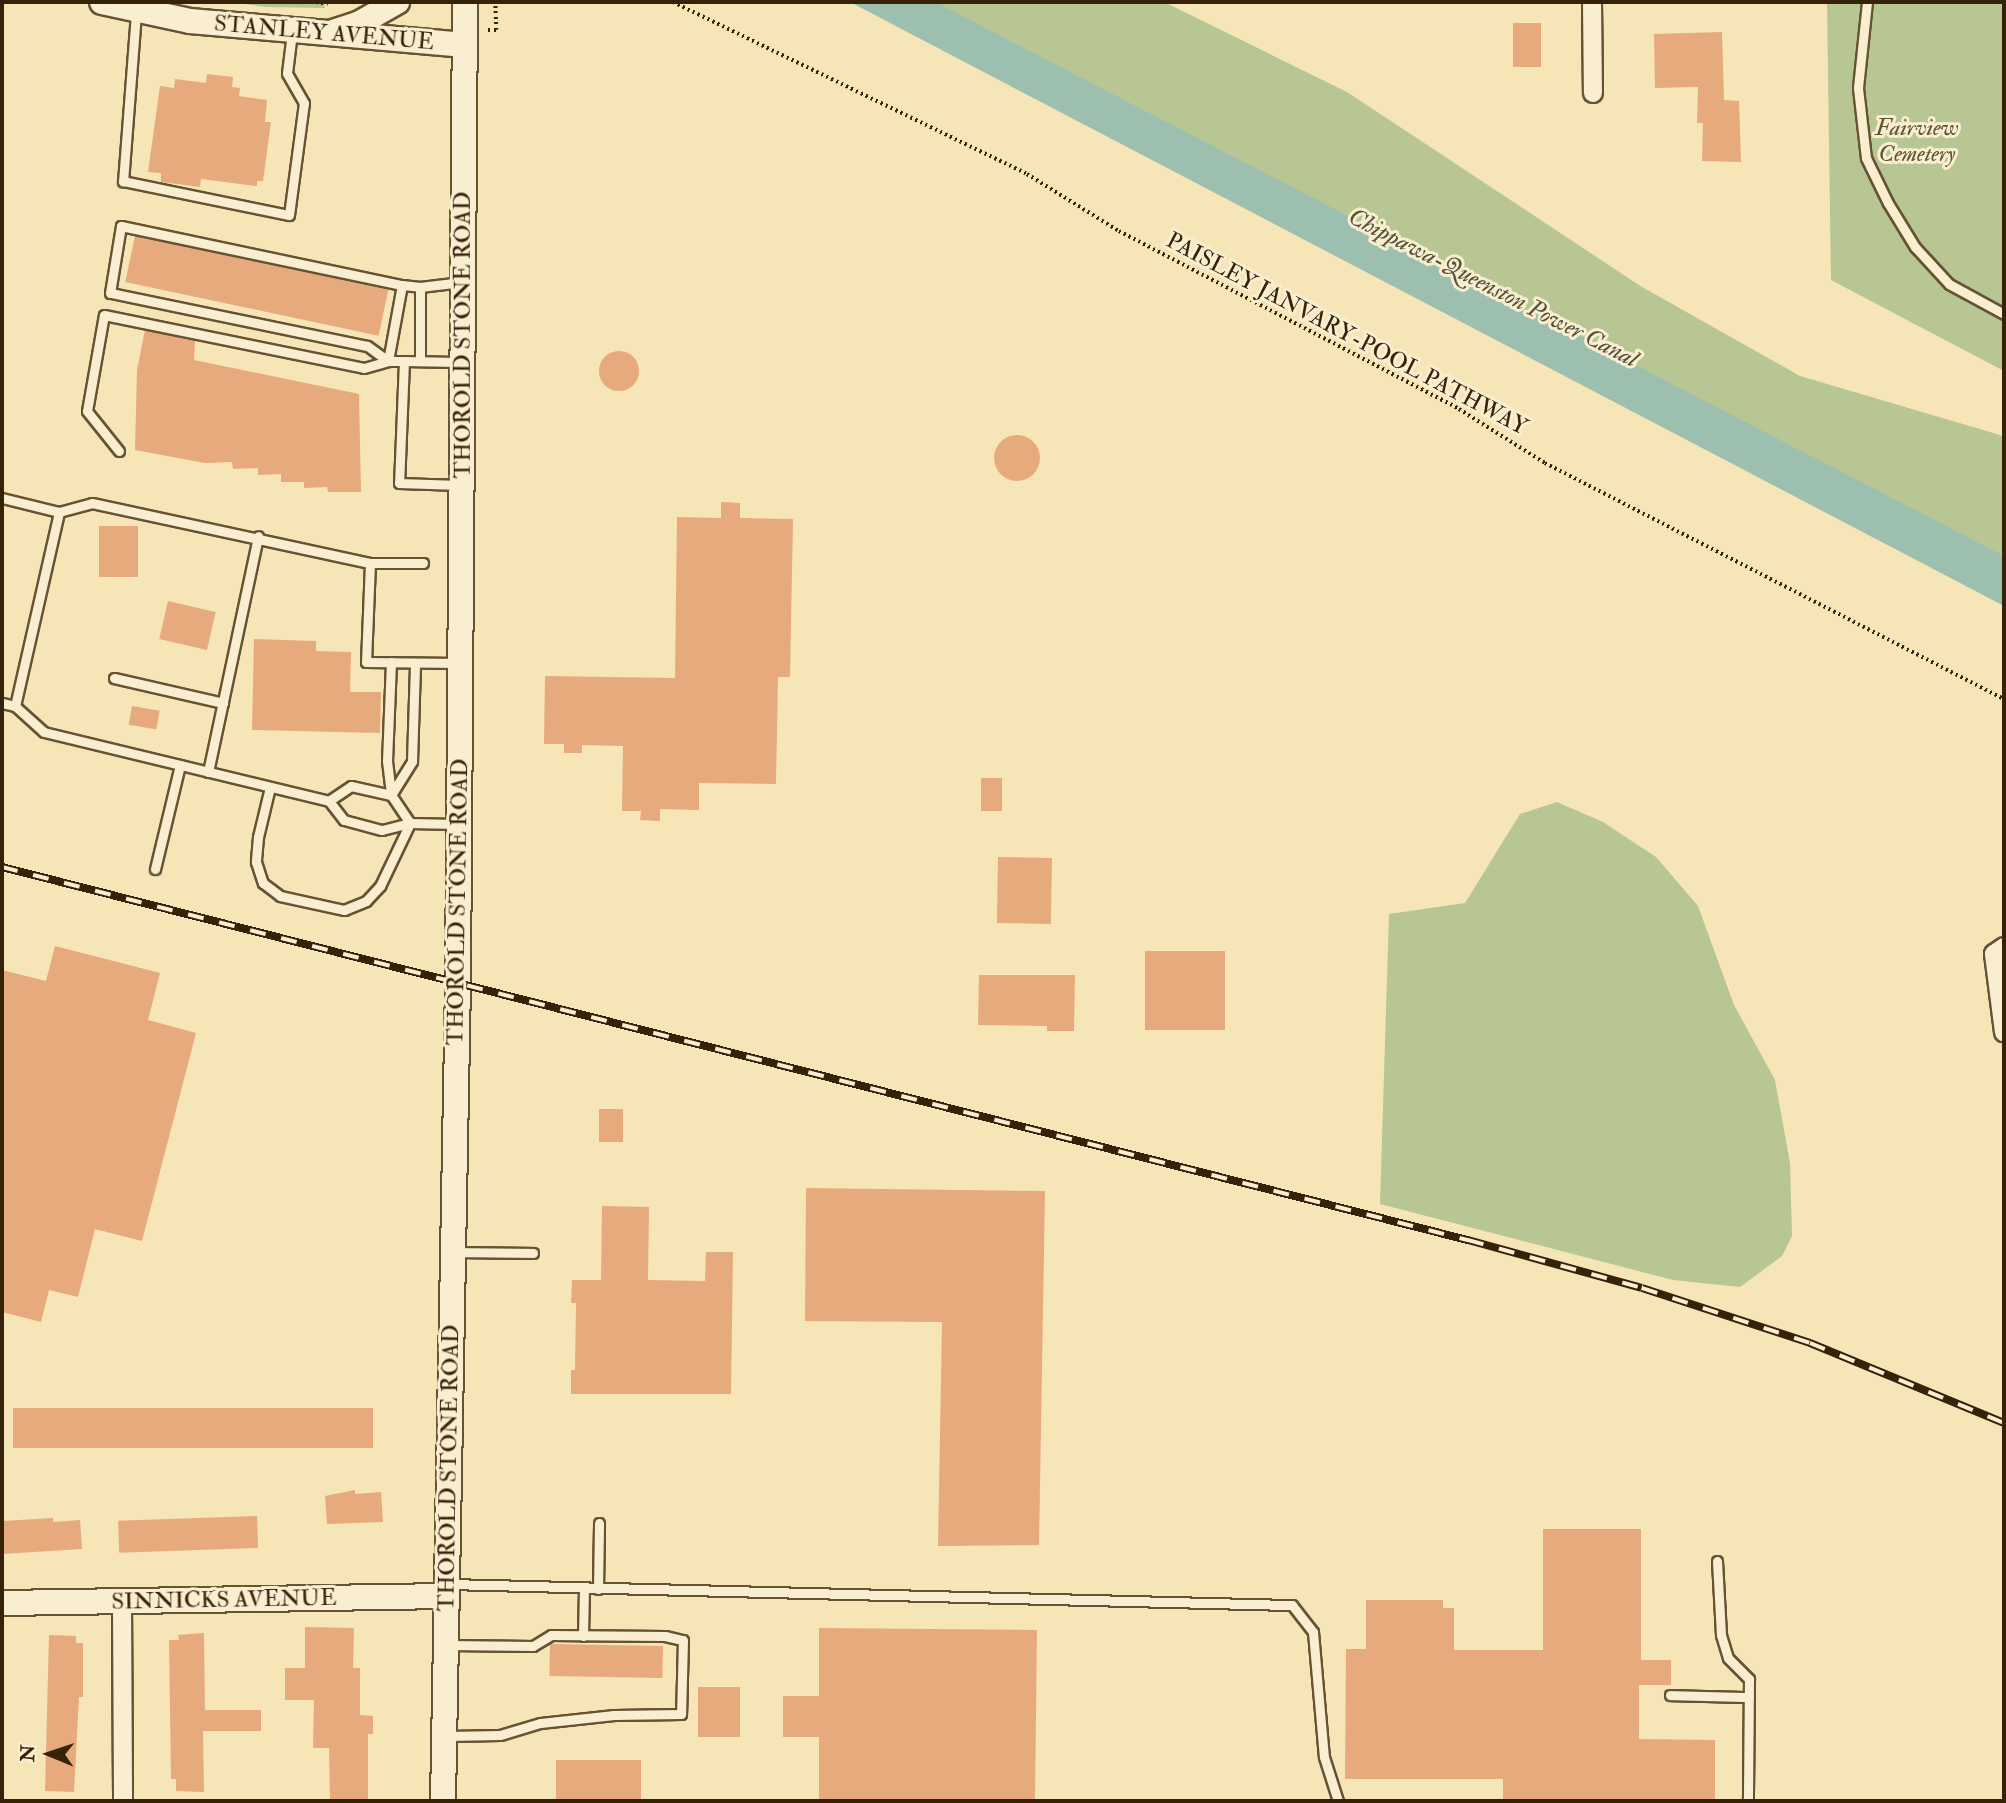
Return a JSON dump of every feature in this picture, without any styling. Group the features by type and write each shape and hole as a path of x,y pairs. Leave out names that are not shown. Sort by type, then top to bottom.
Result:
{"main road":[{"name":"STANLEY AVENUE","path":"102,2 190,21 322,35 465,45"},
{"path":"322,35 358,24 397,2"},
{"name":"THOROLD STONE ROAD","path":"443,1801 459,824 465,2"},
{"name":"SINNICKS AVENUE","path":"2,1603 122,1603 446,1590"}],"street":[{"path":"1592,2 1592,93"},
{"path":"2004,947 1994,954 2004,1032"},
{"path":"122,1603 123,1801"}],"lane":[{"path":"1867,2 1858,88 1866,158 1888,204 1914,247 1949,284 2004,314"},
{"path":"136,11 122,181 289,215 304,103 288,73 292,32"},
{"path":"388,361 367,346 110,293 121,226 402,285 420,287 463,282"},
{"path":"388,361 402,285"},
{"path":"420,287 420,362"},
{"path":"119,451 87,411 104,315 364,368 388,361 463,362"},
{"path":"404,361 399,483 462,485"},
{"path":"2,498 59,512 92,503 258,536 370,563 422,563"},
{"path":"15,706 59,512"},
{"path":"208,772 258,536"},
{"path":"370,563 366,662 460,663"},
{"path":"391,662 387,761 391,795 410,823"},
{"path":"391,795 412,761 415,663"},
{"path":"114,678 223,703"},
{"path":"2,703 15,706 44,733 329,801 344,820 382,830 410,823 459,824"},
{"path":"155,869 180,765"},
{"path":"329,801 351,786 391,795"},
{"path":"270,787 258,837 256,862 263,883 280,896 344,910 366,901 380,886 410,823"},
{"path":"453,1252 533,1253"},
{"path":"598,1588 599,1523"},
{"path":"1717,1561 1721,1635 1728,1658 1749,1679 1748,1801"},
{"path":"583,1636 584,1588"},
{"path":"446,1590 598,1588 1292,1605 1313,1632 1324,1757 1338,1801"},
{"path":"444,1735 499,1735 540,1723 614,1714 681,1714 683,1640 665,1636 551,1636 533,1646 445,1645"},
{"path":"1670,1695 1749,1697"}],"path":[{"path":"316,2 328,4"},
{"name":"PAISLEY JANVARY-POOL PATHWAY","path":"673,2 1027,174 1119,231 1459,409 1545,463 2004,699"}],"green space":[{"path":"232,2 324,2 325,8 265,7"},
{"path":"933,2 1164,2 1347,92 1642,287 1800,376 2004,437 2004,566"},
{"name":"Fairview Cemetery","path":"1827,2 2004,2 2004,371 1831,280"},
{"path":"1557,802 1603,822 1656,857 1698,906 1734,1005 1775,1080 1790,1163 1792,1236 1782,1256 1740,1287 1673,1280 1380,1204 1389,914 1465,903 1520,814"}],"shaded area":[{"name":"Chippawa-Queenston Power Canal","path":"850,2 935,2 2004,556 2004,606"}],"building":[{"path":"1513,23 1541,23 1541,67 1513,67"},
{"path":"1722,32 1724,100 1739,101 1741,162 1702,161 1703,123 1697,123 1698,87 1655,88 1654,34"},
{"path":"207,74 233,77 232,87 240,88 239,96 267,100 265,122 271,122 263,181 257,181 257,186 201,179 200,187 161,182 161,173 148,172 160,86 174,88 175,79 206,83"},
{"path":"135,236 388,290 379,336 125,282"},
{"path":"145,330 195,341 194,360 359,394 361,492 328,492 327,487 304,488 304,482 281,482 281,474 258,475 258,468 233,469 232,462 205,463 135,450 137,370"},
{"path":"619,351 627,352 633,357 638,363 638,379 633,385 627,390 619,391 611,390 605,385 600,379 599,371 600,363 605,357 611,352"},
{"path":"1017,435 1033,442 1040,458 1033,474 1017,481 1001,474 994,458 1001,442"},
{"path":"721,502 740,503 740,518 793,519 790,677 778,677 776,784 699,783 699,810 660,809 660,821 640,820 641,811 622,811 623,746 582,745 582,753 564,753 564,744 544,744 545,676 675,678 677,517 721,518"},
{"path":"99,526 138,526 138,577 99,577"},
{"path":"168,601 216,612 207,650 159,639"},
{"path":"254,639 316,641 316,651 351,652 350,692 381,692 380,733 252,730"},
{"path":"132,706 160,711 156,730 129,725"},
{"path":"981,778 1002,778 1002,811 981,811"},
{"path":"998,857 1052,858 1051,924 997,923"},
{"path":"55,946 160,973 148,1020 196,1033 142,1241 95,1229 78,1297 49,1290 41,1322 2,1312 2,970 46,981"},
{"path":"1145,951 1225,951 1225,1030 1145,1030"},
{"path":"979,975 1075,975 1074,1031 1047,1031 1047,1026 978,1025"},
{"path":"599,1109 623,1109 623,1142 599,1142"},
{"path":"806,1188 1045,1191 1039,1545 938,1546 942,1322 805,1321"},
{"path":"602,1206 649,1207 648,1280 705,1281 706,1252 733,1252 731,1394 571,1394 571,1370 575,1370 576,1303 571,1303 572,1280 601,1280"},
{"path":"13,1408 373,1408 373,1448 13,1448"},
{"path":"355,1490 355,1494 381,1492 383,1522 327,1524 325,1496"},
{"path":"257,1516 258,1548 119,1553 118,1521"},
{"path":"53,1518 53,1522 80,1520 82,1549 2,1554 2,1521"},
{"path":"1543,1529 1641,1529 1641,1660 1671,1660 1671,1685 1639,1685 1639,1739 1715,1740 1715,1801 1503,1801 1503,1779 1345,1779 1346,1649 1366,1649 1366,1600 1443,1600 1443,1608 1454,1608 1454,1650 1543,1650"},
{"path":"305,1627 354,1628 353,1668 360,1668 360,1715 373,1716 373,1734 368,1734 368,1801 330,1801 329,1748 313,1748 314,1700 285,1700 285,1668 305,1668"},
{"path":"819,1628 1037,1630 1035,1801 819,1801 819,1737 783,1737 783,1696 819,1696"},
{"path":"204,1633 205,1710 261,1710 261,1731 203,1731 204,1792 176,1791 176,1779 171,1779 169,1640 179,1640 178,1635"},
{"path":"49,1635 76,1636 76,1643 83,1643 83,1697 79,1697 74,1792 45,1791"},
{"path":"550,1644 663,1646 662,1678 549,1676"},
{"path":"698,1687 740,1687 740,1737 698,1737"},
{"path":"556,1760 641,1760 641,1801 556,1801"}],"railway":[{"path":"2,867 1468,1240 1642,1288 1810,1343 2004,1423"}]}
